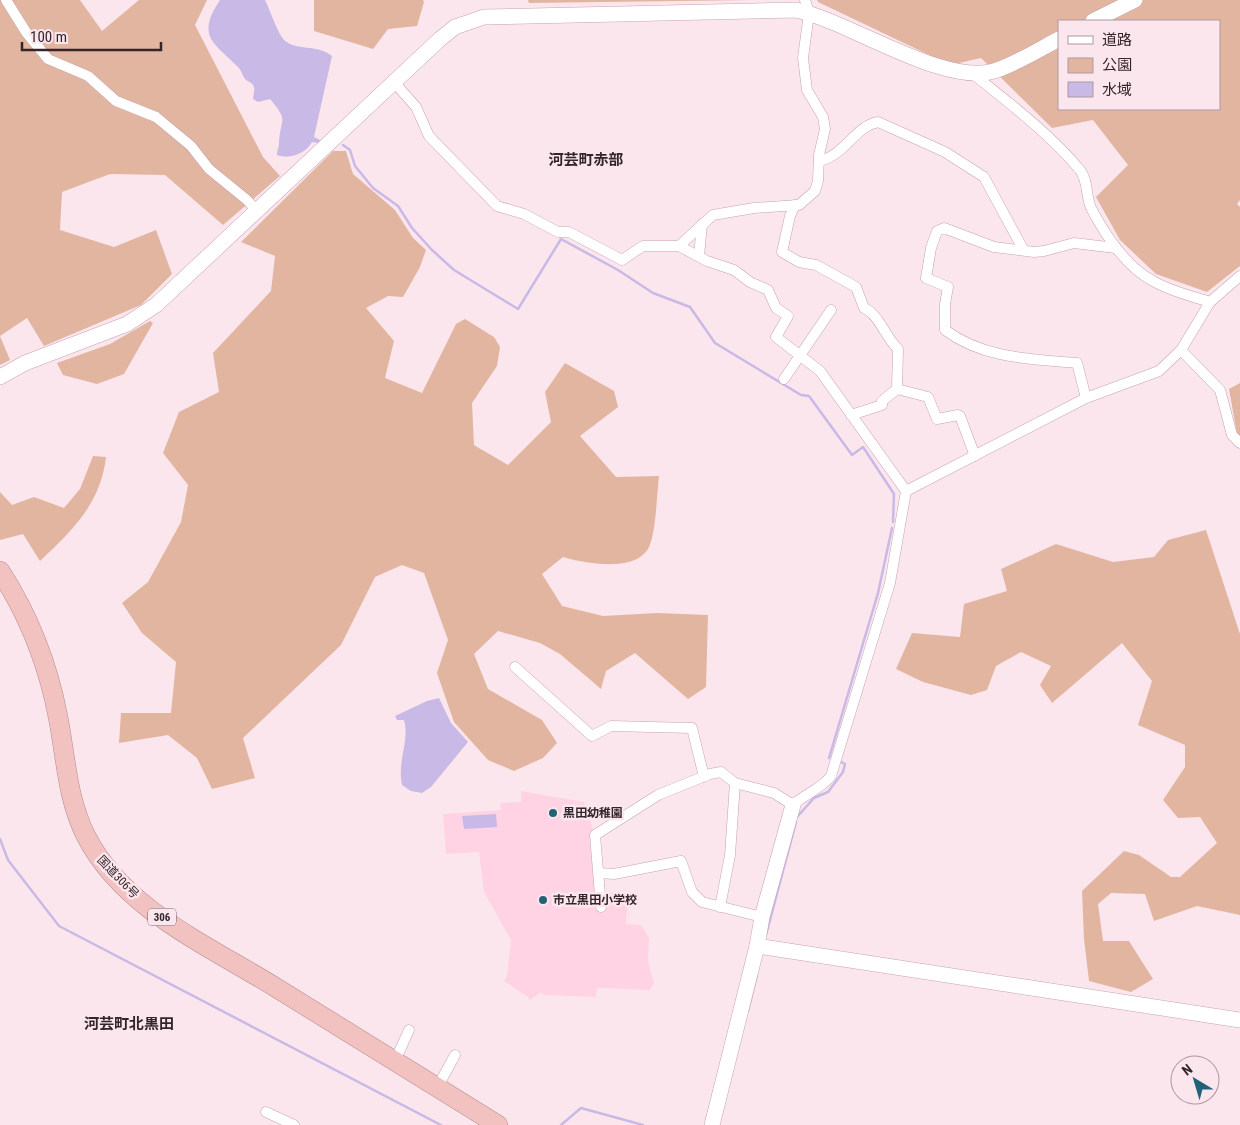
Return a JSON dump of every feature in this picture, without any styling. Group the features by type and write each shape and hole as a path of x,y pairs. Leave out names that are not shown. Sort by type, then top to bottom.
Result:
{"highway":[{"name":"国道306号","path":"0,571 28,619 40,647 56,709 67,780 85,835 103,864 152,911 498,1125"}],"street":[{"path":"6,0 26,32 48,59 88,76 116,101 156,117 191,146 209,169 248,200 257,212"},
{"path":"1096,20 1135,0"},
{"path":"0,377 25,364 127,324 156,305 455,27 484,16 796,10 807,7 935,66 973,74 1003,67 1058,40"},
{"path":"679,246 713,215 782,204 795,205 805,201 815,191 818,182 819,155 825,129 823,118 807,90 803,58 807,7"},
{"path":"973,74 1010,103 1081,171 1091,208 1116,248 1147,278 1210,302"},
{"path":"394,82 416,107 429,136 497,206 524,214 558,232 569,232 622,260 643,246 679,246 734,270 750,282 768,290 776,308 788,316 776,337 802,355 820,371 906,491 890,583 835,768 825,784 802,796 793,805 762,917 757,946 712,1125"},
{"path":"819,161 838,154 862,131 874,123 912,137 945,152 984,177 1022,244 1023,249"},
{"path":"795,205 790,216 782,252 799,262 823,269 856,287 864,308 870,310 887,337 898,349 897,389"},
{"path":"699,256 702,224"},
{"path":"1086,398 1078,363 1026,358 979,349 945,330 944,304 948,287 926,278 931,248 937,232 949,228 994,246 1044,251 1074,243 1116,248"},
{"path":"906,491 1086,398 1159,371 1181,350 1210,302 1240,276"},
{"path":"784,379 831,310"},
{"path":"1181,350 1220,390 1232,435 1240,443"},
{"path":"851,415 882,405 882,400 897,389"},
{"path":"897,389 928,397 937,419 960,416 975,456"},
{"path":"515,667 592,736 611,726 692,728 704,777"},
{"path":"601,907 595,835 658,795 722,772 735,783 774,793 793,805"},
{"path":"720,907 730,855 735,783"},
{"path":"599,873 614,874 680,861 695,897 702,902 762,917"},
{"path":"757,946 1240,1020"},
{"path":"395,1061 409,1030"},
{"path":"437,1088 456,1055"},
{"path":"266,1112 294,1125"}],"shaded area":[{"name":"市立黒田小学校","path":"521,791 584,802 593,830 591,832 598,908 605,908 605,893 628,892 626,924 641,925 649,938 648,960 654,983 650,990 597,988 596,997 543,995 542,992 530,1000 504,981 507,976 511,940 484,892 479,852 446,854 443,814 501,810 500,803 521,802"}],"green space":[{"path":"0,0 80,0 102,31 139,0 207,0 195,25 263,157 280,176 223,225 165,175 110,174 62,192 60,230 114,247 156,230 172,274 141,305 44,346 27,318 0,336"},
{"path":"314,0 423,0 424,2 417,26 388,29 373,49 314,31"},
{"path":"528,0 753,0 529,3"},
{"path":"817,0 1240,0 1240,200 1237,204 1240,207 1240,266 1207,292 1156,274 1120,240 1096,197 1128,165 1093,120 1052,128 981,58 950,65"},
{"path":"333,151 346,151 353,174 395,210 413,238 426,250 420,267 403,297 388,296 366,308 394,341 385,378 422,393 456,324 465,319 494,337 500,347 497,366 472,403 474,445 508,465 551,422 545,392 565,363 614,391 618,407 580,436 616,477 659,476 651,543 641,556 631,561 620,564 608,564 583,562 563,557 542,574 562,606 603,616 657,613 708,615 706,687 688,699 635,653 606,671 601,689 560,654 540,643 498,631 474,654 488,689 542,720 557,743 543,758 514,771 488,760 454,722 437,673 448,640 424,573 402,565 375,577 341,645 243,738 255,778 212,789 197,758 168,735 119,743 121,713 171,713 176,662 142,633 122,603 148,582 181,522 188,485 163,453 179,412 219,392 213,353 271,291 275,256 241,242"},
{"path":"150,321 153,323 124,374 97,384 63,375 57,363 110,344"},
{"path":"0,336 10,360 0,365"},
{"path":"1240,383 1240,436 1237,434 1229,389"},
{"path":"93,456 106,457 98,488 91,502 74,527 40,561 23,534 0,540 0,492 12,505 34,497 64,508 80,489"},
{"path":"1206,530 1240,634 1240,915 1197,906 1154,921 1145,894 1111,893 1098,904 1103,941 1129,941 1153,979 1131,992 1089,981 1084,939 1082,891 1124,851 1139,855 1171,877 1180,877 1217,843 1200,817 1178,818 1163,800 1185,767 1185,745 1138,725 1152,681 1122,643 1052,703 1040,685 1051,666 1021,652 996,666 987,690 971,695 923,682 896,669 912,633 960,637 964,604 1007,591 1001,569 1056,544 1113,562 1154,557 1168,540"}],"water":[{"path":"220,0 265,0 284,40 294,45 326,52 332,56 314,137 320,140 319,143 312,142 302,152 292,156 277,155 282,120 280,112 270,99 258,102 253,99 253,84 246,80 239,69 211,38 209,22"},
{"path":"439,698 451,723 468,742 431,787 422,793 411,791 402,785 401,776 406,736 404,720 397,720 395,716 427,701"},
{"path":"496,814 497,827 464,829 462,816"}],"waterway":[{"path":"343,145 350,150 355,166 373,188 398,206 412,228 432,250 454,270 518,309 561,239 618,270 653,293 690,307 715,343 801,395 809,396 852,455 863,447 894,494 893,522"},
{"path":"829,758 878,593 892,528"},
{"path":"797,817 814,798 828,792 843,772 845,764 841,762"},
{"path":"766,935 796,822"},
{"path":"0,839 8,860 59,926 441,1125"},
{"path":"748,1011 757,975"},
{"path":"561,1125 581,1108 643,1125"}],"place":[{"name":"黒田幼稚園","path":"553,813"},
{"name":"市立黒田小学校","path":"543,900"}],"district":[{"name":"河芸町赤部","path":"586,160"},
{"name":"河芸町北黒田","path":"129,1024"}]}
